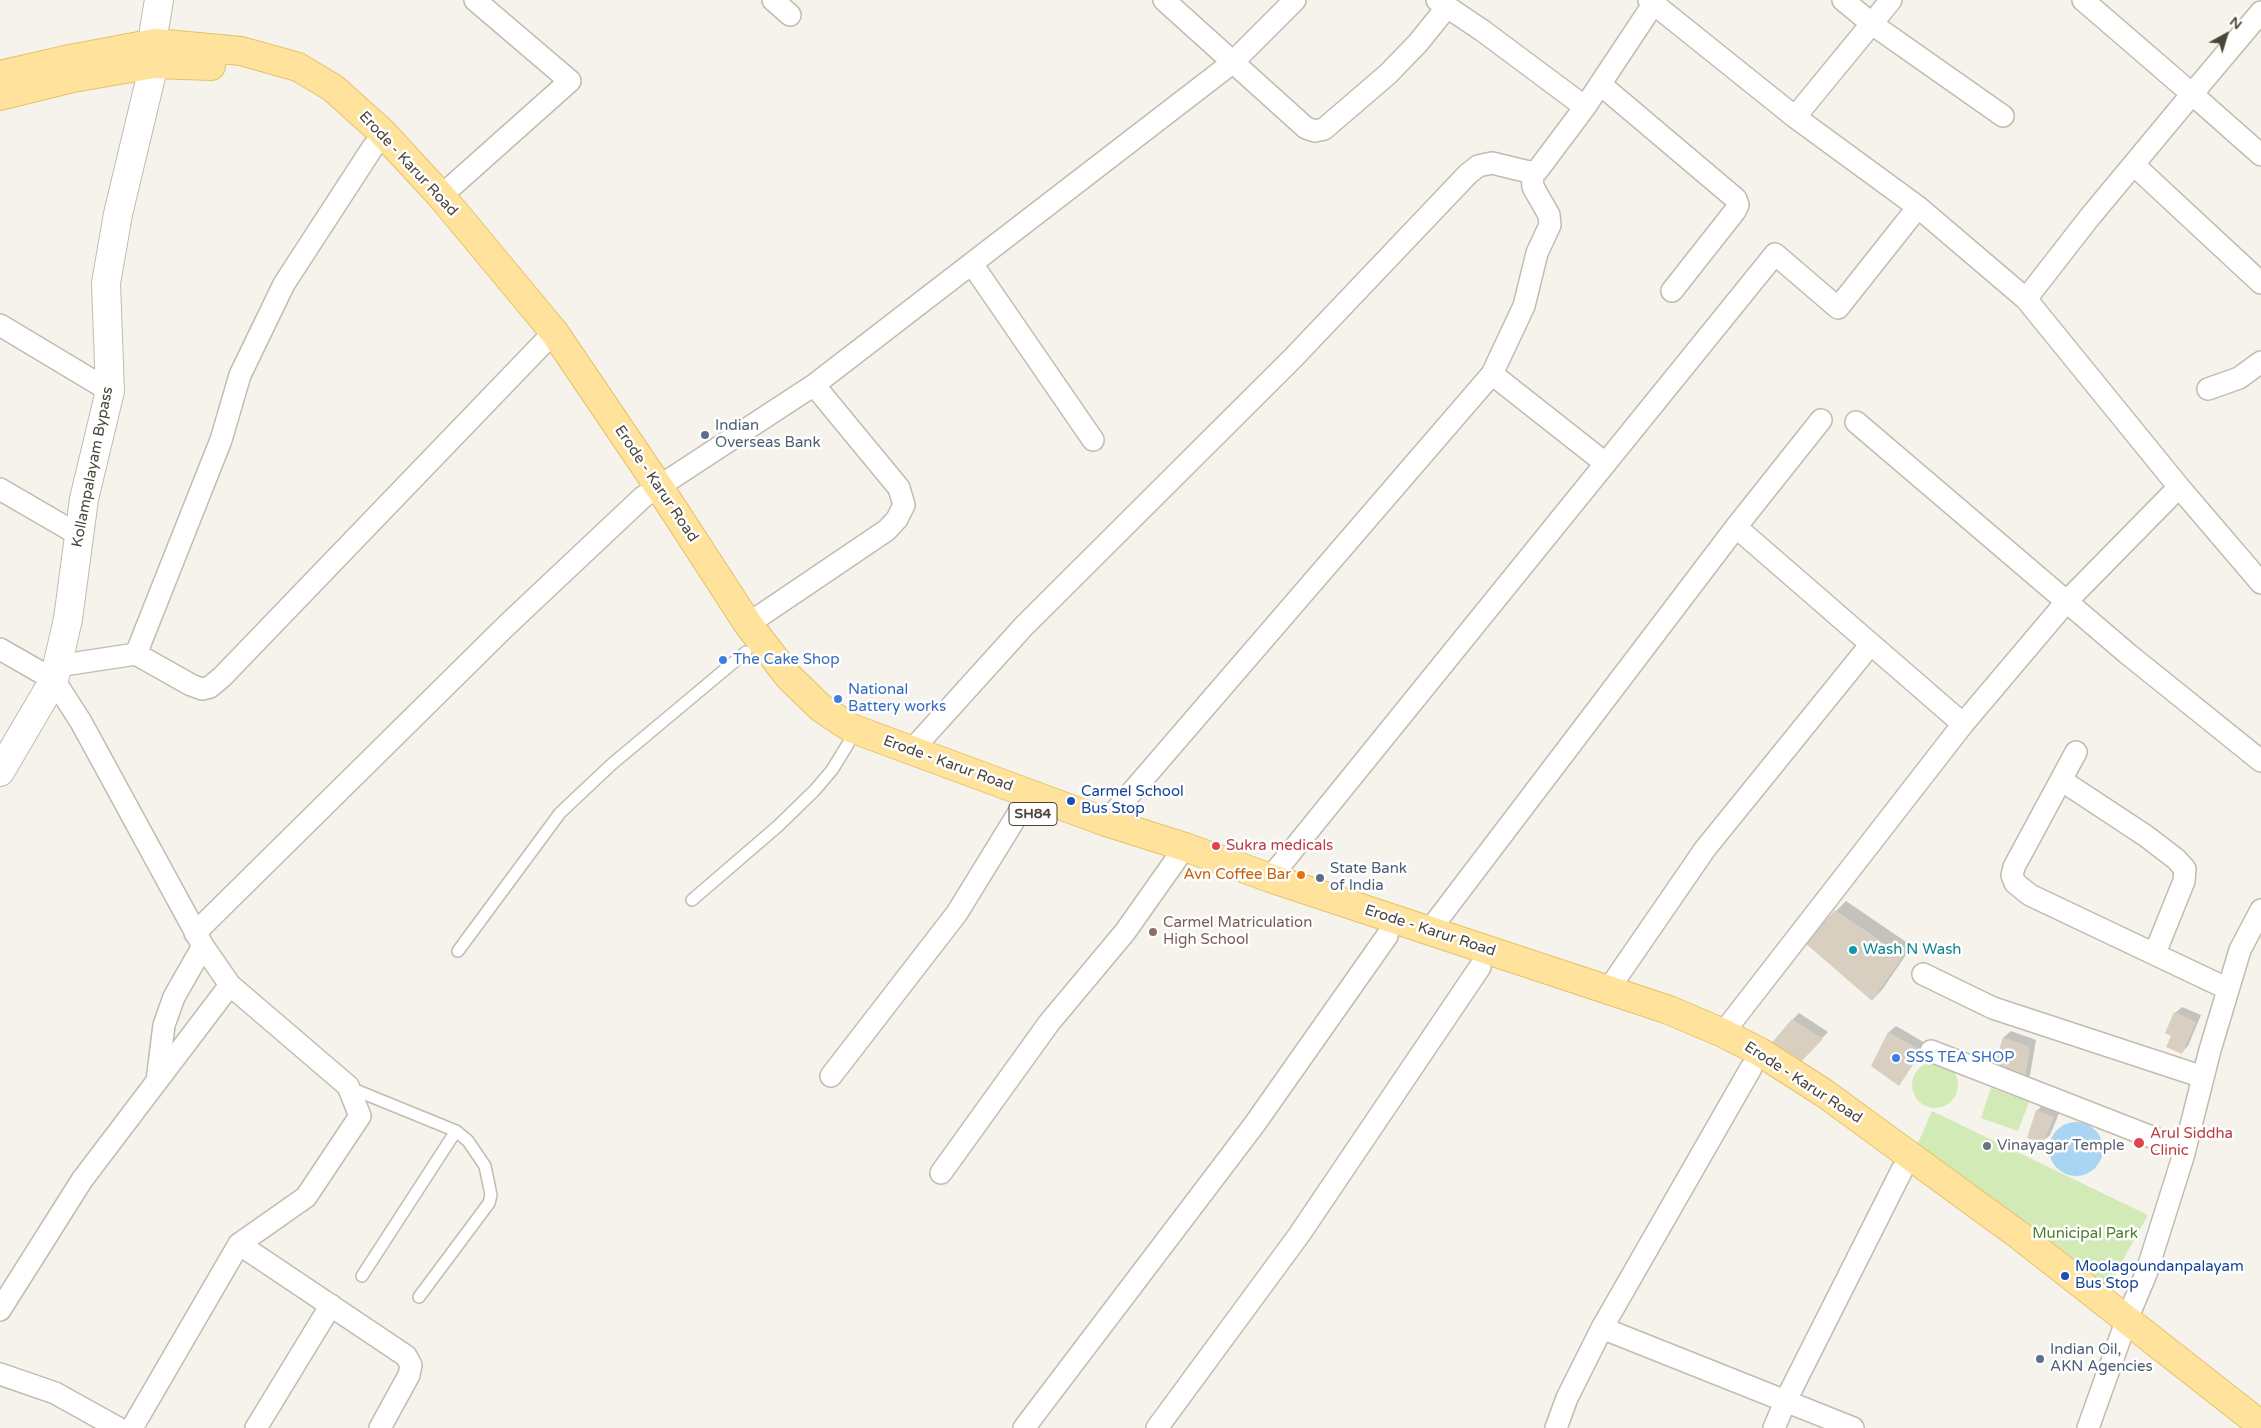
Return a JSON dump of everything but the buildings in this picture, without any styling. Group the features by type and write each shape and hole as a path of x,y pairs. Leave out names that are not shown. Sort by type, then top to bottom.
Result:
{"main road":[{"name":"Erode - Karur Road","path":"0,75 65,60 154,53 241,51 298,67 333,88 382,132 441,196 547,338 651,492 748,624 789,677 821,708 851,728 911,752 1106,822 1265,896 1664,1027 1751,1068 1814,1108 2261,1425"},
{"name":"Erode - Karur Road","path":"0,96 73,78 154,53 287,81 307,90 337,112 373,147 547,338"},
{"name":"Erode - Karur Road","path":"651,492 746,652 784,700 810,722 848,744 906,769 1021,809 1101,840 1180,855 1270,878 1669,1010 1723,1033 1760,1052 1824,1093 2020,1236 2236,1428"}],"street":[{"name":"Kollampalayam Bypass","path":"0,772 56,673 68,619 84,499 110,391 106,283 118,214 154,53 154,30 159,0"},
{"path":"441,196 570,81 475,0"},
{"path":"773,0 790,15"},
{"path":"1164,0 1306,128 1319,130 1388,74 1418,43 1442,3 1586,107"},
{"path":"157,1082 164,1025 199,940 507,625 651,492 814,385 1232,63 1295,0"},
{"path":"1843,0 1872,24 2002,116"},
{"path":"1795,117 1891,0"},
{"path":"2083,0 2261,155"},
{"path":"911,752 1024,626 1293,358 1468,174 1478,166 1492,163 1532,172 1537,171 1586,107 1653,1 1795,117 1918,207 2026,299 2179,487 2261,583"},
{"path":"2026,299 2088,218 2261,12"},
{"path":"1600,84 1736,198 1738,205 1735,211 1672,291"},
{"path":"136,654 220,440 240,374 284,284 373,147"},
{"path":"2134,165 2261,283"},
{"path":"1106,822 1492,374 1524,306 1537,253 1550,225 1549,215 1534,187 1532,172"},
{"path":"1270,878 1775,254 1838,308 1918,207"},
{"path":"972,264 1093,440"},
{"path":"0,325 110,391"},
{"path":"0,649 56,673 136,654 191,685 202,689 210,687 229,670 547,338"},
{"path":"2208,389 2238,378 2259,367"},
{"path":"1492,374 1606,463"},
{"path":"748,624 886,530 897,519 904,505 899,488 814,385"},
{"path":"1429,931 1736,527 1821,420"},
{"path":"1856,422 2128,654 2261,760"},
{"path":"1723,1033 1963,724 2067,601 2179,487"},
{"path":"0,489 80,535"},
{"path":"1736,527 1963,724"},
{"path":"1608,990 1704,849 1871,644"},
{"path":"56,673 80,722 199,940 230,985 348,1086 360,1116 306,1197 239,1244 132,1428"},
{"path":"2076,752 2014,867 2013,879 2019,887 2030,895 2228,989"},
{"path":"2061,780 2146,836 2176,859 2185,869 2184,881 2154,953"},
{"path":"831,1076 957,913 988,866 1021,809"},
{"path":"941,1173 1049,1024 1124,932 1180,855"},
{"path":"2088,1428 2146,1274 2185,1150 2210,1050 2240,950 2261,910"},
{"path":"1024,1428 1254,1125 1387,936"},
{"path":"1157,1428 1299,1235 1480,967"},
{"path":"1923,974 1993,1008 2203,1077"},
{"path":"0,1310 82,1180 230,985"},
{"path":"1931,1051 2185,1150"},
{"path":"1556,1428 1567,1398 1602,1328 1751,1068"},
{"path":"1774,1428 1786,1400 1902,1170"},
{"path":"239,1244 402,1353 411,1365 409,1375 380,1428"},
{"path":"256,1428 331,1305"},
{"path":"1602,1328 1853,1428"},
{"path":"0,1374 55,1393 118,1428"}],"lane":[{"path":"458,951 560,813 612,764 746,652"},
{"path":"692,900 778,826 815,790 832,770 848,744"},
{"path":"348,1086 456,1131 468,1141 485,1166 491,1195 483,1213 419,1297"},
{"path":"362,1276 456,1131"}],"green space":[{"path":"1935,1062 1948,1066 1954,1072 1958,1085 1954,1098 1948,1104 1935,1108 1922,1104 1916,1098 1912,1085 1916,1072 1922,1066"},
{"path":"1991,1088 2029,1102 2018,1131 1981,1118"},
{"name":"Municipal Park","path":"1932,1111 2148,1215 2101,1299 1908,1166"}],"water":[{"path":"2076,1122 2086,1124 2095,1130 2101,1139 2103,1149 2101,1159 2095,1168 2086,1174 2076,1176 2066,1174 2057,1168 2051,1159 2049,1149 2051,1139 2057,1130 2066,1124"}],"place":[{"name":"Indian Overseas Bank","path":"705,435"},
{"name":"The Cake Shop","path":"723,660"},
{"name":"National Battery works","path":"838,699"},
{"name":"Carmel School Bus Stop","path":"1071,801"},
{"name":"Sukra medicals","path":"1216,846"},
{"name":"Avn Coffee Bar","path":"1301,875"},
{"name":"State Bank of India","path":"1320,878"},
{"name":"Carmel Matriculation High School","path":"1153,932"},
{"name":"Wash N Wash","path":"1853,950"},
{"name":"SSS TEA SHOP","path":"1896,1058"},
{"name":"Arul Siddha Clinic","path":"2139,1143"},
{"name":"Vinayagar Temple","path":"1987,1146"},
{"name":"Moolagoundanpalayam Bus Stop","path":"2065,1276"},
{"name":"Indian Oil, AKN Agencies","path":"2040,1359"}]}
